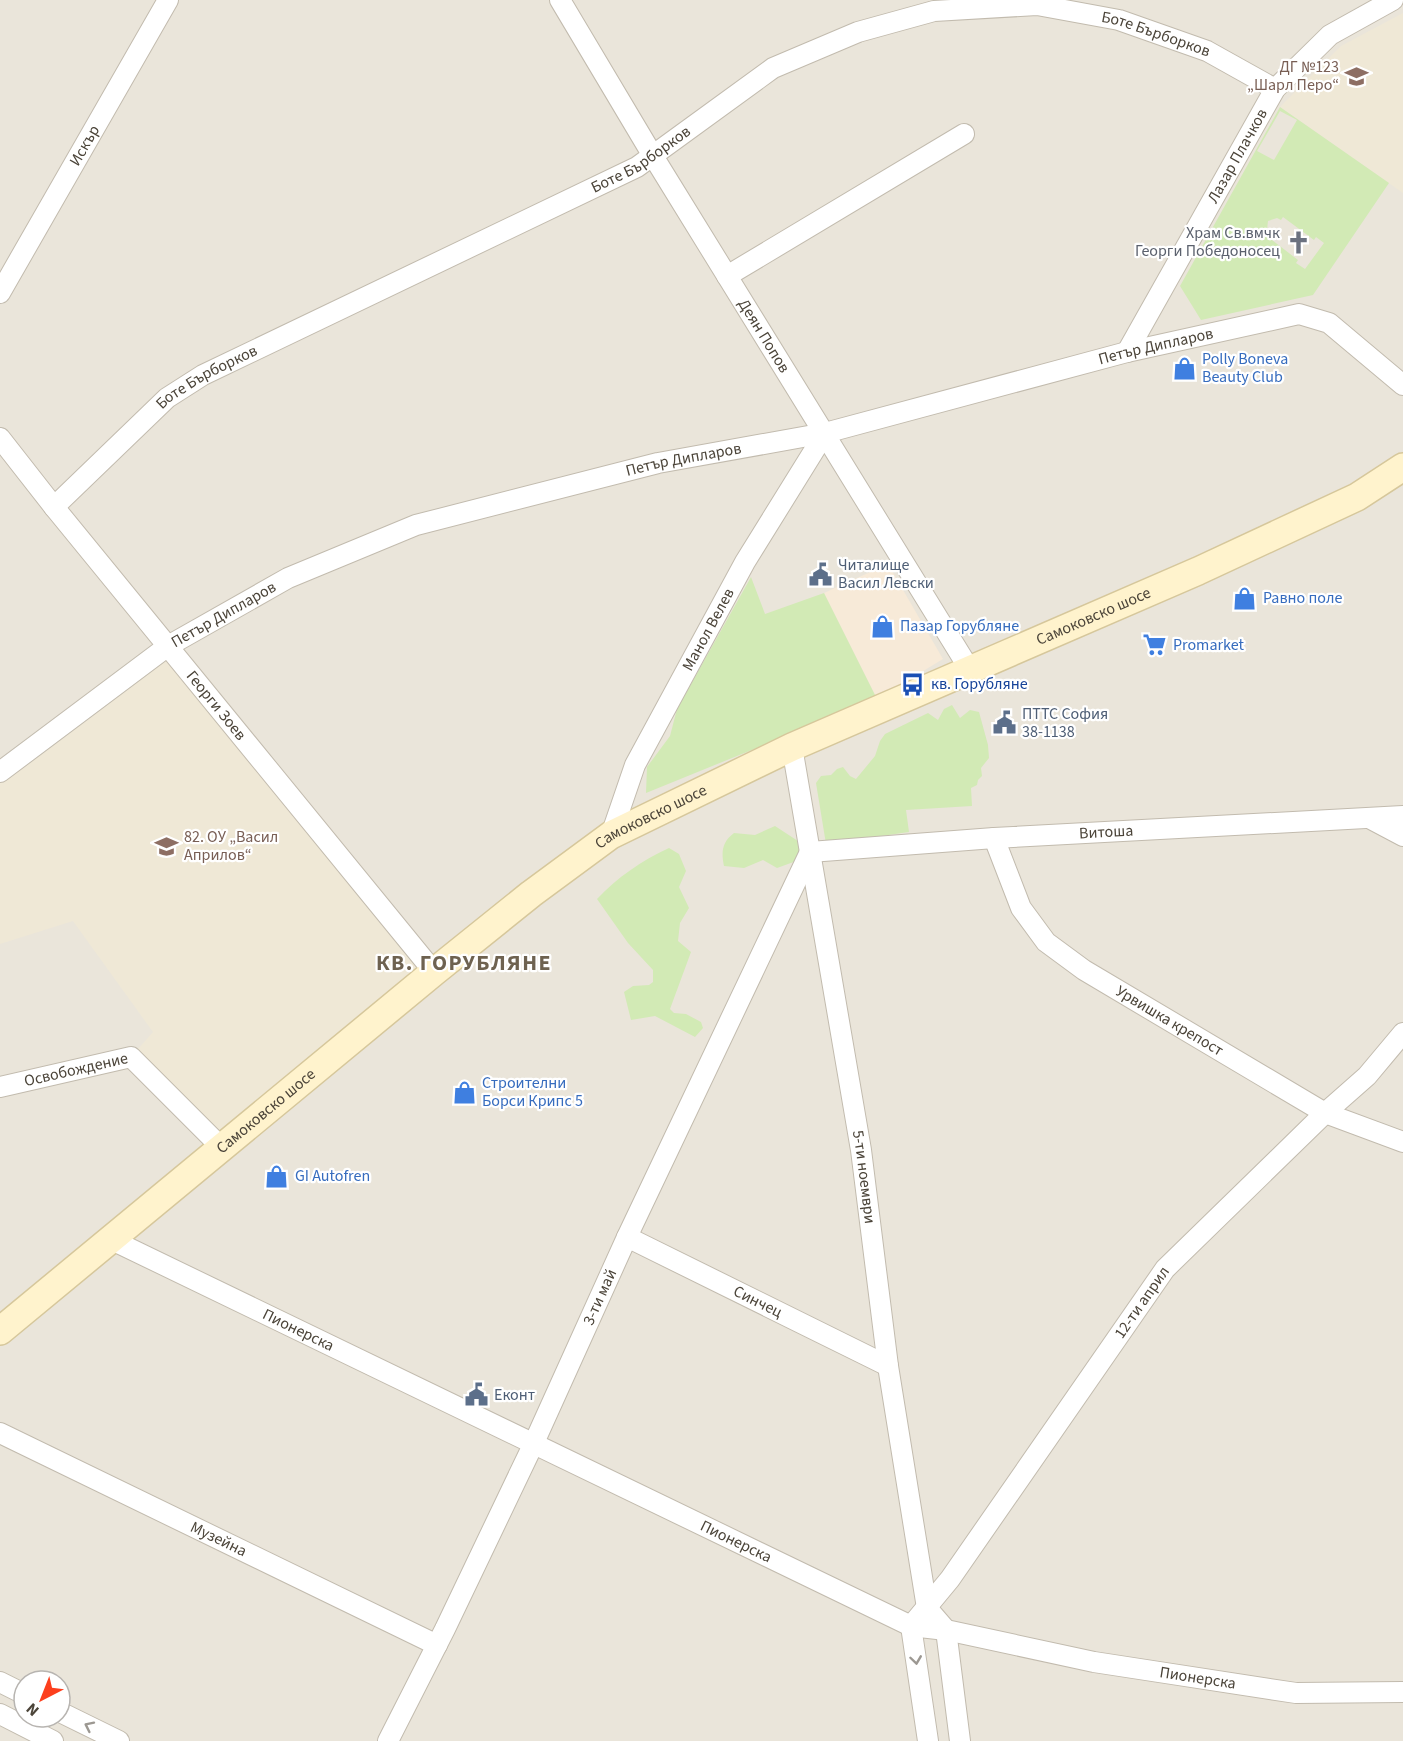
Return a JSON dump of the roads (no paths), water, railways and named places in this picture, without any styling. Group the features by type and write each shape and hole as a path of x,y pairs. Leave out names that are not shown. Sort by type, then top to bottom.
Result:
{"main road":[{"name":"Самоковско шосе","path":"0,1331 434,972 531,894 611,835 792,747 1198,571 1357,497 1403,467"}],"street":[{"name":"Искър","path":"0,293 168,0"},
{"name":"Деян Попов","path":"560,0 653,156 970,670"},
{"name":"Лазар Плачков","path":"1127,352 1275,89 1330,35 1393,0"},
{"name":"Боте Бърборков","path":"54,507 167,398 203,375 637,167 773,68 858,32 934,11 1037,5 1119,20 1207,51 1275,89"},
{"path":"727,276 964,134"},
{"name":"Петър Дипларов","path":"0,772 168,646 288,578 416,525 658,463 825,433 1127,352 1299,314 1329,323 1403,385"},
{"name":"Манол Велев","path":"611,835 635,765 745,562 825,433"},
{"name":"Георги Зоев","path":"0,438 434,972"},
{"name":"5-ти ноември","path":"792,747 861,1150 888,1366 927,1608"},
{"name":"Витоша","path":"810,852 994,838 1403,816"},
{"path":"1369,818 1403,836"},
{"name":"Урвишка крепост","path":"994,838 1021,908 1046,942 1084,970 1325,1113 1403,1142"},
{"name":"3-ти май","path":"388,1741 533,1445 627,1236 810,852"},
{"name":"12-ти април","path":"927,1608 950,1579 1165,1269 1366,1076 1403,1033"},
{"name":"Освобождение","path":"0,1088 131,1057 222,1148"},
{"name":"Синчец","path":"627,1236 888,1366"},
{"name":"Пионерска","path":"112,1240 911,1626 946,1630 1094,1662 1296,1693 1403,1692"},
{"name":"Музейна","path":"0,1433 437,1645"},
{"path":"928,1741 911,1626 927,1608 946,1630 960,1741"},
{"path":"0,1714 53,1741"},
{"path":"72,1718 119,1741"}],"place":[{"name":"ДГ №123 „Шарл Перо“","path":"1357,76"},
{"name":"Храм Св.вмчк Георги Победоносец","path":"1298,242"},
{"name":"Polly Boneva Beauty Club","path":"1184,368"},
{"name":"Читалище Васил Левски","path":"820,574"},
{"name":"Равно поле","path":"1245,598"},
{"name":"Пазар Горубляне","path":"882,626"},
{"name":"Promarket","path":"1155,645"},
{"name":"кв. Горубляне","path":"913,684"},
{"name":"ПТТС София 38-1138","path":"1004,723"},
{"name":"82. ОУ „Васил Априлов“","path":"166,846"},
{"name":"Строителни Борси Крипс 5","path":"464,1092"},
{"name":"GI Autofren","path":"277,1176"},
{"name":"Еконт","path":"476,1395"}],"district":[{"name":"КВ. ГОРУБЛЯНЕ","path":"464,963"}]}
